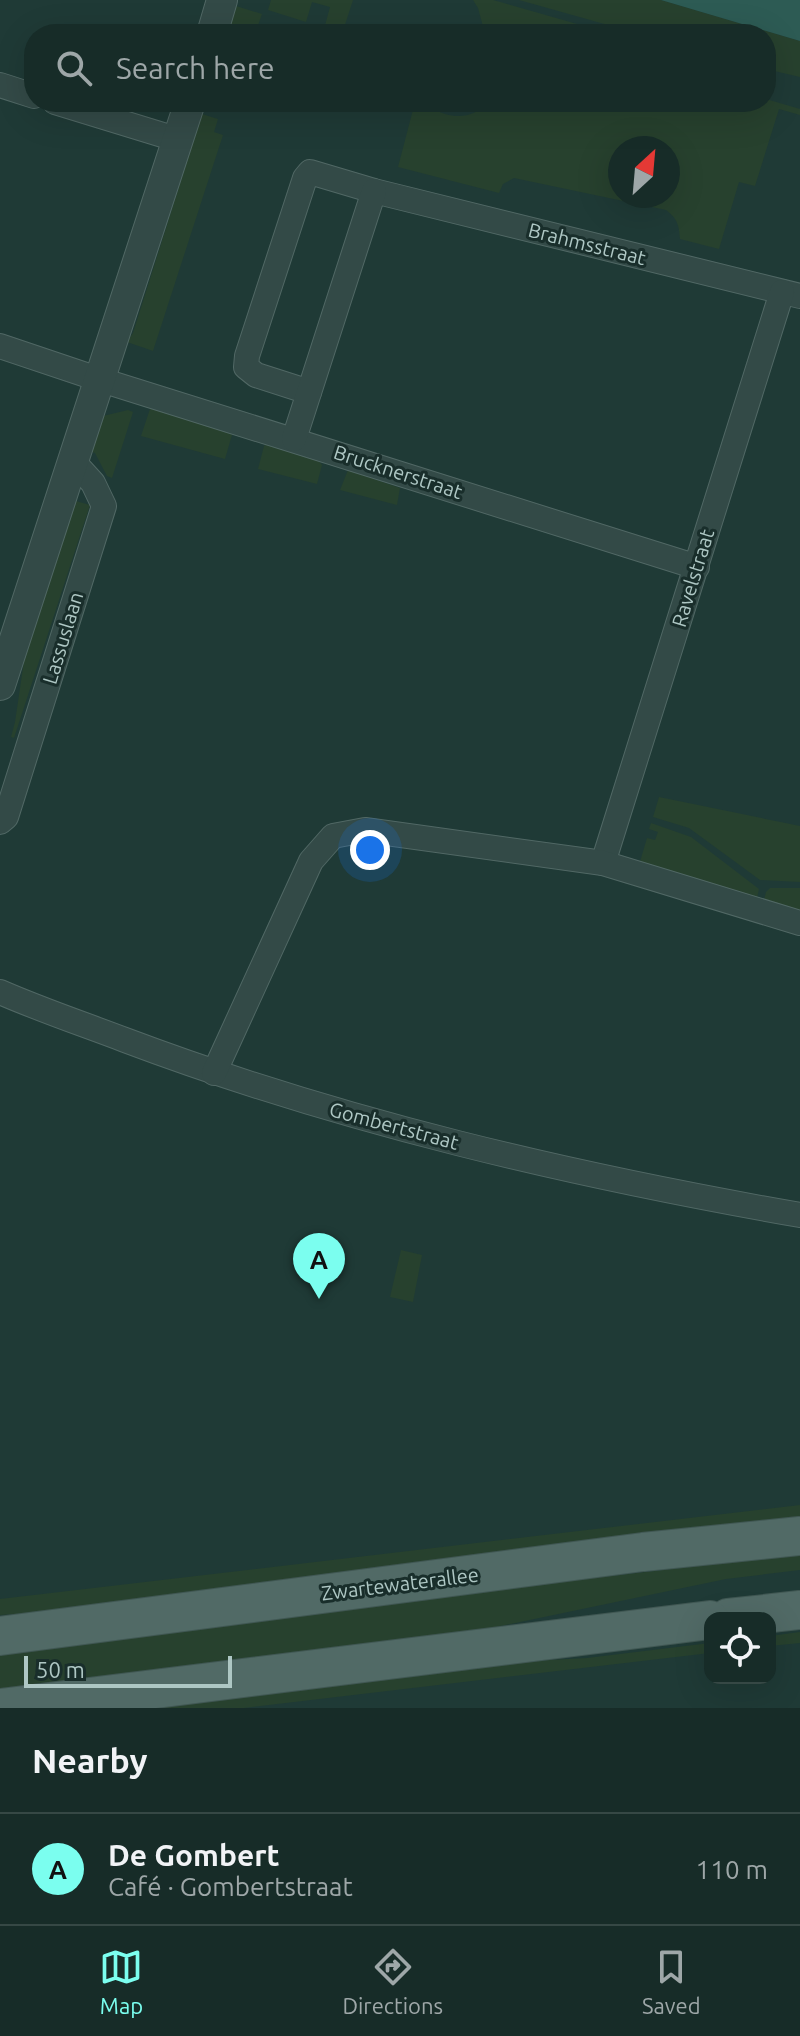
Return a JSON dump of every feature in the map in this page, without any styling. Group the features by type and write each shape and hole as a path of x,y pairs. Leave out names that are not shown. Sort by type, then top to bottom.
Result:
{"main road":[{"name":"Zwartewaterallee","path":"0,1636 643,1552 800,1536"},
{"path":"776,1613 800,1610"},
{"path":"2,1708 704,1621"}],"street":[{"path":"215,24 222,0"},
{"path":"0,85 24,93"},
{"path":"88,112 179,140"},
{"path":"0,685 187,112"},
{"name":"Brahmsstraat","path":"309,392 256,375 246,367 305,178 310,172 374,191 791,294"},
{"path":"294,439 374,191"},
{"name":"Ravelstraat","path":"603,863 697,567 791,294"},
{"name":"Brucknerstraat","path":"0,346 697,567"},
{"name":"Lassuslaan","path":"0,822 6,817 104,506 93,483 72,460"},
{"path":"214,1073 311,861 333,836 365,830 603,863 800,923"},
{"name":"Gombertstraat","path":"0,992 214,1073 355,1117 683,1195 800,1215"}],"shaded area":[{"path":"271,0 353,0 345,24 325,24 330,7 312,2 306,22 268,10"},
{"path":"473,0 493,0 577,24 482,24"},
{"path":"519,0 661,0 742,24 604,24"},
{"path":"661,0 800,0 800,41 776,34 776,24 742,24"},
{"path":"236,6 262,14 258,24 230,24"},
{"path":"776,34 800,41 800,77 776,71"},
{"path":"776,102 800,109 800,115 779,109 755,186 739,182 719,249 680,239 673,216 656,208 680,208 680,136 608,136 608,198 514,178 503,184 499,193 398,167 412,112 469,115 475,112 776,112"},
{"path":"202,114 218,119 214,132 223,135 153,351 127,342 133,333"},
{"path":"151,406 229,432 232,435 225,459 141,436"},
{"path":"128,410 133,412 112,478 107,476 92,452 103,416"},
{"path":"267,444 319,461 322,465 317,484 258,469"},
{"path":"348,470 400,488 397,505 340,490"},
{"path":"76,501 90,505 14,738 11,737 24,661"},
{"path":"659,797 800,826 800,882 760,880 689,828 653,817"},
{"path":"651,823 691,837 759,889 757,898 639,865 647,838 655,840 658,832 649,829"},
{"path":"770,888 800,888 800,910 764,900"},
{"path":"401,1250 422,1255 413,1302 390,1297"},
{"path":"800,1505 800,1524 0,1615 0,1599"},
{"path":"800,1554 800,1570 726,1579 453,1636 0,1689 0,1652 45,1642"},
{"path":"800,1632 800,1643 776,1645 776,1635"},
{"path":"704,1644 704,1654 244,1708 125,1708 456,1665 587,1658"}],"place":[{"name":"De Gombert","path":"319,1299"}]}
